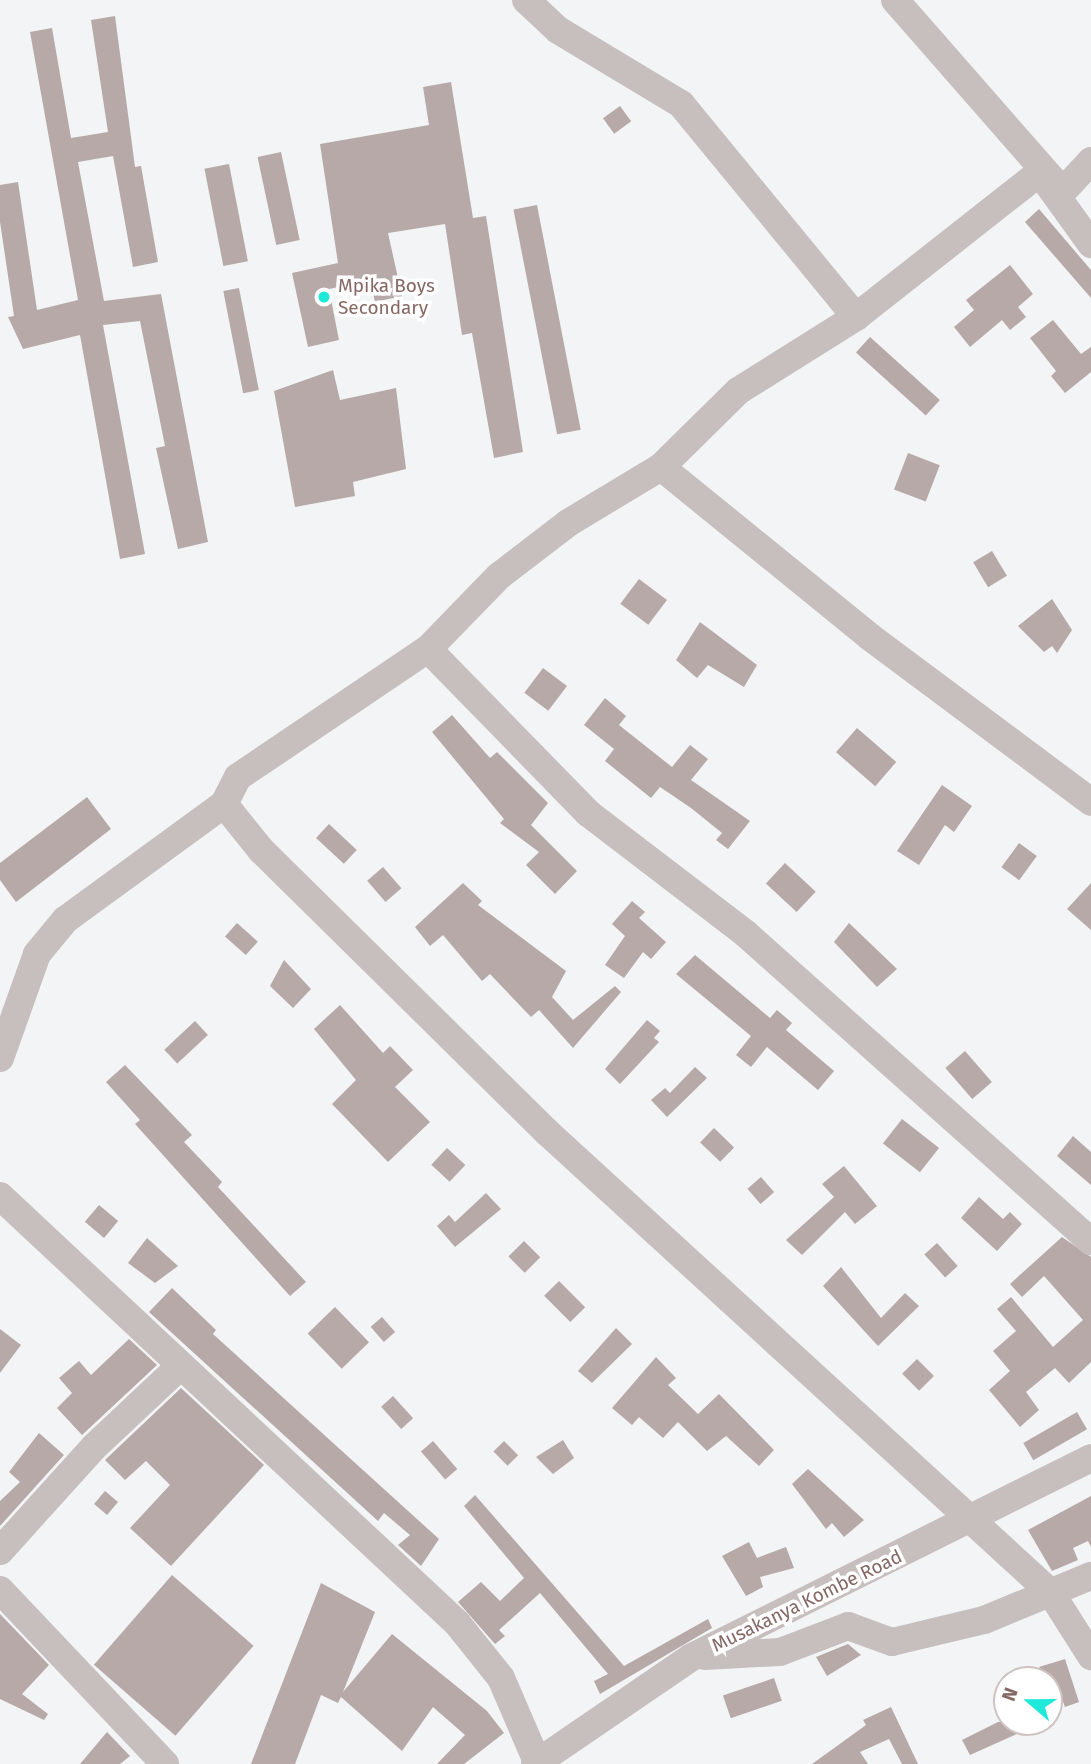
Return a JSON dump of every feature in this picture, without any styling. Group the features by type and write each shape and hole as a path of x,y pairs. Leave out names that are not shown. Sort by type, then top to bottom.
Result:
{"street":[{"path":"526,0 558,30 681,104 856,317"},
{"path":"895,0 1063,191"},
{"path":"1063,191 1091,161"},
{"path":"0,1058 37,954 65,920 224,804 237,777 428,649 499,576 548,538 661,467 738,391 856,317 1040,173"},
{"path":"1040,173 1063,191"},
{"path":"1040,173 1091,244"},
{"path":"661,467 870,637 1091,802"},
{"path":"428,649 588,813 746,934 1091,1241"},
{"path":"224,804 261,850 548,1133 970,1524 1051,1593 1091,1656"},
{"path":"0,997 14,1022"},
{"path":"0,1196 177,1368 266,1438 457,1623 501,1678 536,1764"},
{"path":"0,1551 94,1447 177,1368"},
{"name":"Musakanya Kombe Road","path":"536,1764 692,1657 970,1524 1091,1458"},
{"path":"692,1657 780,1652 848,1626 892,1643 984,1620 1091,1576"},
{"path":"0,1590 165,1764"}],"building":[{"path":"115,16 135,167 141,166 158,262 133,267 113,156 78,162 104,301 161,294 208,542 178,549 156,448 165,446 140,321 103,325 145,554 120,559 80,335 23,349 8,317 14,316 0,222 0,185 18,182 37,310 78,300 30,32 52,28 71,138 108,132 91,20"},
{"path":"451,82 473,218 486,216 523,452 494,458 472,333 462,335 445,224 388,233 402,296 375,302 370,280 329,289 339,340 308,347 292,273 338,263 320,144 429,125 423,87"},
{"path":"620,106 631,121 614,134 603,118"},
{"path":"281,152 300,240 276,245 258,157"},
{"path":"229,164 248,261 223,266 204,169"},
{"path":"537,205 581,430 557,434 513,210"},
{"path":"1039,209 1091,270 1091,298 1025,222"},
{"path":"1010,265 1033,294 1018,307 1026,317 1010,330 1002,320 970,347 954,327 974,310 966,300"},
{"path":"239,288 259,390 243,393 223,291"},
{"path":"1053,320 1081,354 1091,347 1091,372 1065,393 1051,376 1056,371 1030,338"},
{"path":"870,337 940,400 926,416 856,353"},
{"path":"333,370 340,400 396,388 406,469 353,482 355,496 295,507 274,391"},
{"path":"908,453 940,465 926,502 894,489"},
{"path":"992,551 1007,576 988,587 973,562"},
{"path":"639,579 667,600 648,625 620,604"},
{"path":"1052,599 1072,630 1057,653 1052,646 1044,652 1018,626"},
{"path":"700,622 757,665 744,687 708,665 697,678 676,660"},
{"path":"543,668 567,686 548,711 524,693"},
{"path":"605,698 626,716 619,725 672,767 690,745 708,759 691,780 750,821 728,849 716,840 722,833 691,808 660,787 651,798 605,761 614,749 584,725"},
{"path":"452,715 490,758 497,752 548,803 531,825 577,871 555,894 526,865 539,852 500,823 504,819 432,732"},
{"path":"857,728 896,762 875,786 836,752"},
{"path":"942,785 972,806 954,832 945,825 919,865 897,851"},
{"path":"87,797 111,829 16,902 0,880 0,863"},
{"path":"329,824 357,850 344,864 316,838"},
{"path":"1019,843 1037,856 1019,880 1001,867"},
{"path":"785,863 816,892 797,912 766,883"},
{"path":"383,867 401,888 386,902 367,881"},
{"path":"463,883 482,901 478,905 566,971 552,997 573,1020 615,986 621,992 573,1048 539,1010 531,1017 490,974 482,981 443,935 430,946 415,927"},
{"path":"1091,883 1091,930 1067,909"},
{"path":"632,901 645,912 639,918 666,942 651,959 643,952 624,978 605,965 625,936 612,924"},
{"path":"237,923 258,942 246,955 225,936"},
{"path":"849,923 897,969 877,987 834,942"},
{"path":"695,955 770,1018 777,1010 792,1023 786,1030 834,1071 818,1090 767,1047 751,1067 736,1055 751,1036 676,974"},
{"path":"284,960 311,989 293,1008 270,986"},
{"path":"340,1005 383,1053 390,1046 413,1070 395,1087 430,1122 388,1162 332,1104 356,1080 314,1029"},
{"path":"647,1020 660,1031 654,1038 659,1042 620,1084 605,1069"},
{"path":"195,1021 208,1035 177,1064 164,1050"},
{"path":"965,1051 992,1082 972,1099 945,1068"},
{"path":"125,1065 192,1135 184,1142 222,1182 218,1187 306,1282 290,1296 135,1124 140,1120 106,1082"},
{"path":"695,1067 707,1078 667,1117 651,1100 665,1088 670,1093"},
{"path":"902,1119 939,1148 920,1172 883,1143"},
{"path":"714,1128 734,1147 720,1162 700,1142"},
{"path":"1073,1136 1091,1152 1091,1185 1057,1156"},
{"path":"447,1148 465,1165 450,1182 431,1165"},
{"path":"844,1166 877,1206 855,1224 845,1212 802,1255 786,1240 834,1197 822,1184"},
{"path":"761,1177 774,1192 761,1204 747,1189"},
{"path":"486,1193 501,1209 455,1247 437,1226 449,1215 455,1222"},
{"path":"979,1197 1003,1219 1010,1212 1022,1224 997,1251 961,1218"},
{"path":"99,1205 118,1221 104,1238 85,1222"},
{"path":"1062,1237 1091,1257 1091,1362 1069,1383 1055,1368 1026,1392 1039,1410 1020,1427 989,1390 1010,1371 993,1351 1016,1331 997,1309 1011,1297 1053,1347 1083,1320 1044,1276 1022,1297 1010,1284"},
{"path":"147,1238 178,1266 155,1283 128,1263"},
{"path":"524,1241 540,1257 525,1273 508,1257"},
{"path":"937,1243 958,1266 945,1277 924,1254"},
{"path":"841,1267 881,1318 905,1293 919,1306 878,1346 823,1286"},
{"path":"559,1281 585,1307 570,1322 544,1296"},
{"path":"172,1288 216,1330 213,1334 439,1539 421,1566 398,1545 410,1535 384,1513 378,1521 149,1312"},
{"path":"335,1307 369,1342 342,1369 308,1333"},
{"path":"382,1317 395,1332 384,1342 371,1327"},
{"path":"616,1328 632,1344 592,1383 578,1371"},
{"path":"0,1329 21,1345 0,1373"},
{"path":"129,1339 157,1365 82,1435 57,1408 72,1393 59,1378 79,1361 91,1375"},
{"path":"656,1357 676,1378 668,1385 698,1414 719,1394 774,1450 759,1466 726,1436 707,1451 678,1422 663,1438 639,1417 632,1425 612,1408"},
{"path":"917,1359 934,1376 919,1391 902,1374"},
{"path":"181,1388 264,1465 171,1566 130,1528 170,1485 146,1461 125,1480 105,1460"},
{"path":"393,1396 413,1418 401,1429 381,1407"},
{"path":"1077,1412 1087,1429 1033,1460 1023,1443"},
{"path":"39,1433 64,1455 0,1526 0,1501 20,1482 9,1472"},
{"path":"563,1440 574,1458 553,1474 536,1457"},
{"path":"433,1441 457,1469 445,1479 421,1451"},
{"path":"504,1441 518,1455 508,1466 493,1452"},
{"path":"808,1469 864,1520 844,1537 832,1523 826,1529 792,1484"},
{"path":"105,1491 118,1502 107,1515 94,1504"},
{"path":"475,1495 624,1666 708,1619 712,1628 600,1694 594,1681 608,1674 540,1593 499,1630 505,1636 495,1644 458,1602 481,1582 500,1601 524,1578 464,1506"},
{"path":"1091,1496 1091,1547 1088,1541 1073,1548 1078,1560 1052,1571 1028,1530"},
{"path":"749,1542 757,1558 786,1547 794,1568 760,1577 763,1587 746,1596 722,1556"},
{"path":"172,1575 254,1646 175,1736 94,1665"},
{"path":"321,1583 375,1612 343,1692 392,1634 487,1711 504,1733 464,1764 437,1764 465,1735 433,1707 402,1751 341,1697 338,1703 321,1695 295,1764 251,1764"},
{"path":"0,1614 49,1665 22,1694 48,1714 44,1720 0,1699"},
{"path":"848,1644 861,1655 827,1676 816,1657"},
{"path":"1065,1659 1079,1702 1065,1707 1063,1666 1042,1666"},
{"path":"774,1678 782,1701 731,1718 723,1696"},
{"path":"891,1707 918,1764 902,1764 889,1739 860,1752 868,1764 812,1764 866,1725 863,1720"},
{"path":"993,1724 993,1736 1013,1736 970,1755 962,1740"},
{"path":"107,1732 130,1756 120,1764 80,1764"}],"place":[{"name":"Mpika Boys Secondary","path":"324,297"}]}
